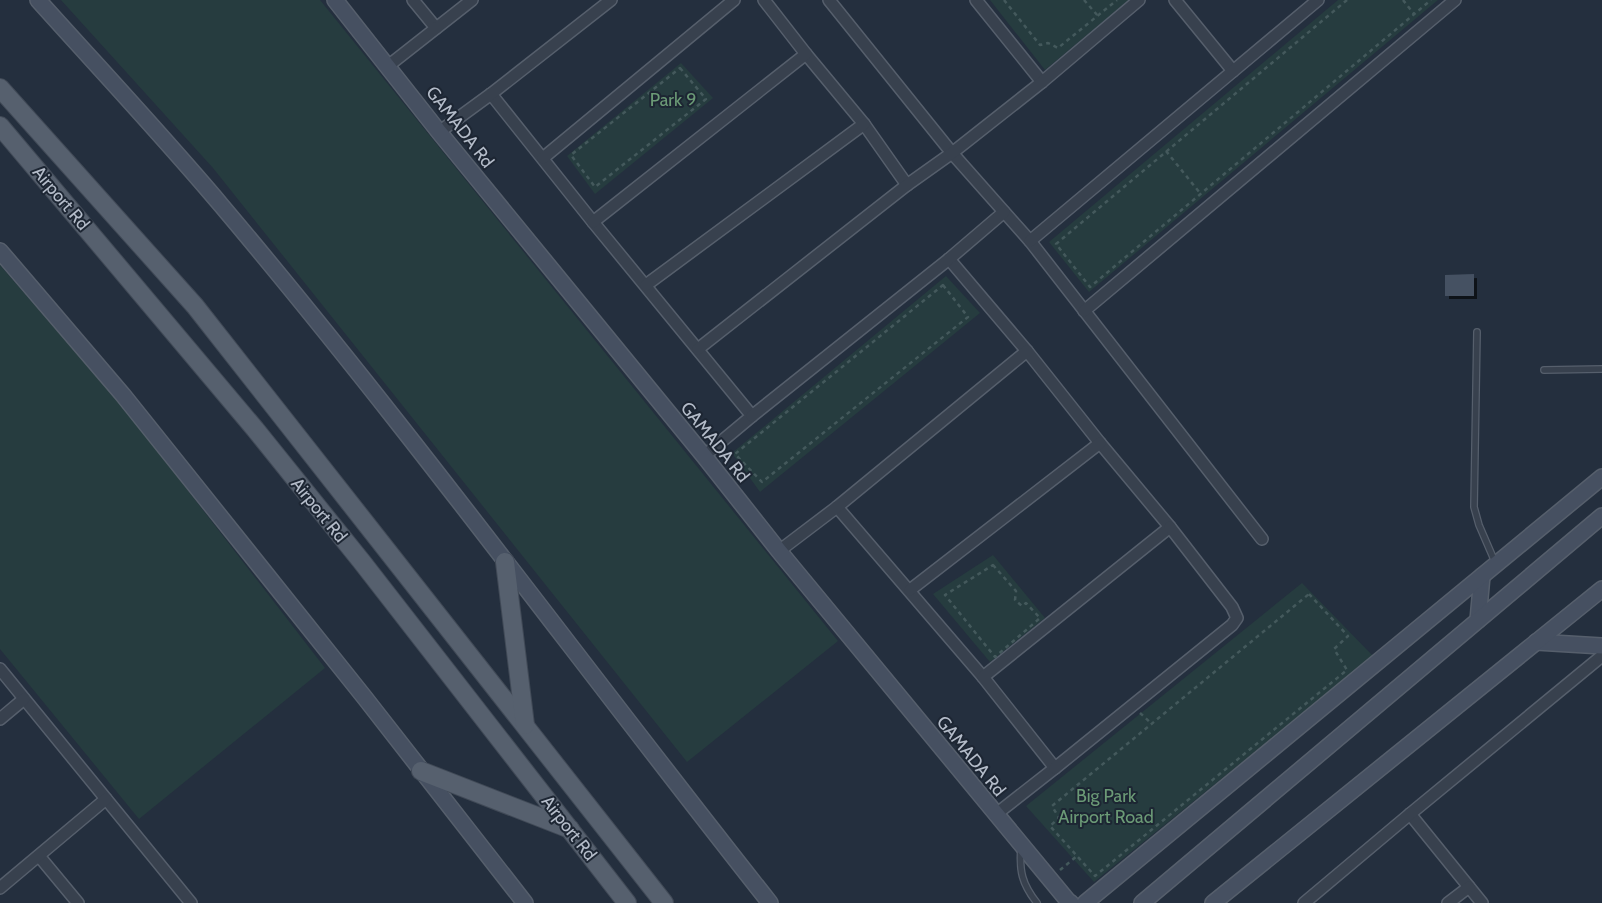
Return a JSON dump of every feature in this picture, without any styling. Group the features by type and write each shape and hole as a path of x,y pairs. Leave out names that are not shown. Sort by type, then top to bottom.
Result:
{"main road":[{"path":"0,88 195,306 525,726 666,901"},
{"name":"Airport Rd","path":"0,126 255,429 362,562 627,903"},
{"path":"505,562 525,726"},
{"path":"421,771 570,830"}],"street":[{"path":"38,0 220,204 356,370 770,903"},
{"name":"GAMADA Rd","path":"335,0 439,132 704,456 779,551 995,815 1071,903"},
{"path":"413,0 436,28"},
{"path":"388,66 472,0"},
{"path":"439,132 491,94 611,0"},
{"path":"543,158 734,0"},
{"path":"764,0 864,124 907,185"},
{"path":"829,0 952,153 1030,242 1262,539"},
{"path":"976,0 1042,82"},
{"path":"698,349 1042,82 1139,0"},
{"path":"1175,0 1233,70"},
{"path":"1030,242 1318,0"},
{"path":"1084,311 1455,0"},
{"path":"593,222 806,54"},
{"path":"491,94 752,416"},
{"path":"646,286 864,124"},
{"path":"704,456 950,259 1004,212"},
{"path":"0,251 123,395 525,903"},
{"path":"950,259 1170,527 1232,607 1237,618 1232,625 995,815"},
{"path":"779,551 838,507 1027,351"},
{"path":"910,590 1100,443"},
{"path":"1085,903 1602,477"},
{"path":"838,507 983,677 1055,768"},
{"path":"1142,903 1602,516"},
{"path":"983,677 1170,527"},
{"path":"1478,620 1482,576"},
{"path":"1213,903 1602,589"},
{"path":"1536,642 1602,646"},
{"path":"1304,903 1602,656"},
{"path":"0,669 191,903"},
{"path":"0,719 24,699"},
{"path":"0,888 106,799"},
{"path":"1410,814 1482,903"},
{"path":"39,856 78,903"},
{"path":"1448,903 1468,886"}],"lane":[{"path":"1477,332 1474,507 1479,525 1496,564"},
{"path":"1544,370 1602,369"},
{"path":"1021,845 1019,866 1027,890 1038,903"}],"path":[{"path":"1004,0 1040,45 1048,43 1058,48 1118,0"},
{"path":"1084,0 1108,27"},
{"path":"1347,0 1056,244 1090,287 1431,0"},
{"path":"1403,0 1414,14"},
{"path":"680,68 706,99 595,187 571,155 680,68"},
{"path":"1166,152 1200,194"},
{"path":"943,285 968,317 762,482 736,454 943,285"},
{"path":"993,565 1016,591 1016,600 1022,606 1026,604 1040,618 995,657 945,595 993,565"},
{"path":"1309,594 1348,636 1334,649 1347,670 1095,876 1077,856 1050,826 1059,818 1052,806 1309,594"},
{"path":"1049,879 1077,856"}],"green space":[{"path":"61,0 320,0 838,641 687,762 213,168"},
{"path":"990,0 1129,0 1045,70"},
{"path":"1338,0 1438,0 1089,292 1049,242"},
{"name":"Park 9","path":"681,63 713,98 595,194 567,156"},
{"path":"0,265 128,413 325,668 139,819 0,649"},
{"path":"946,276 980,313 760,492 732,453"},
{"path":"993,555 1045,618 990,662 933,594"},
{"name":"Big Park Airport Road","path":"1302,583 1373,656 1094,882 1026,806"}],"building":[{"path":"1474,274 1474,296 1445,296 1445,275"}]}
